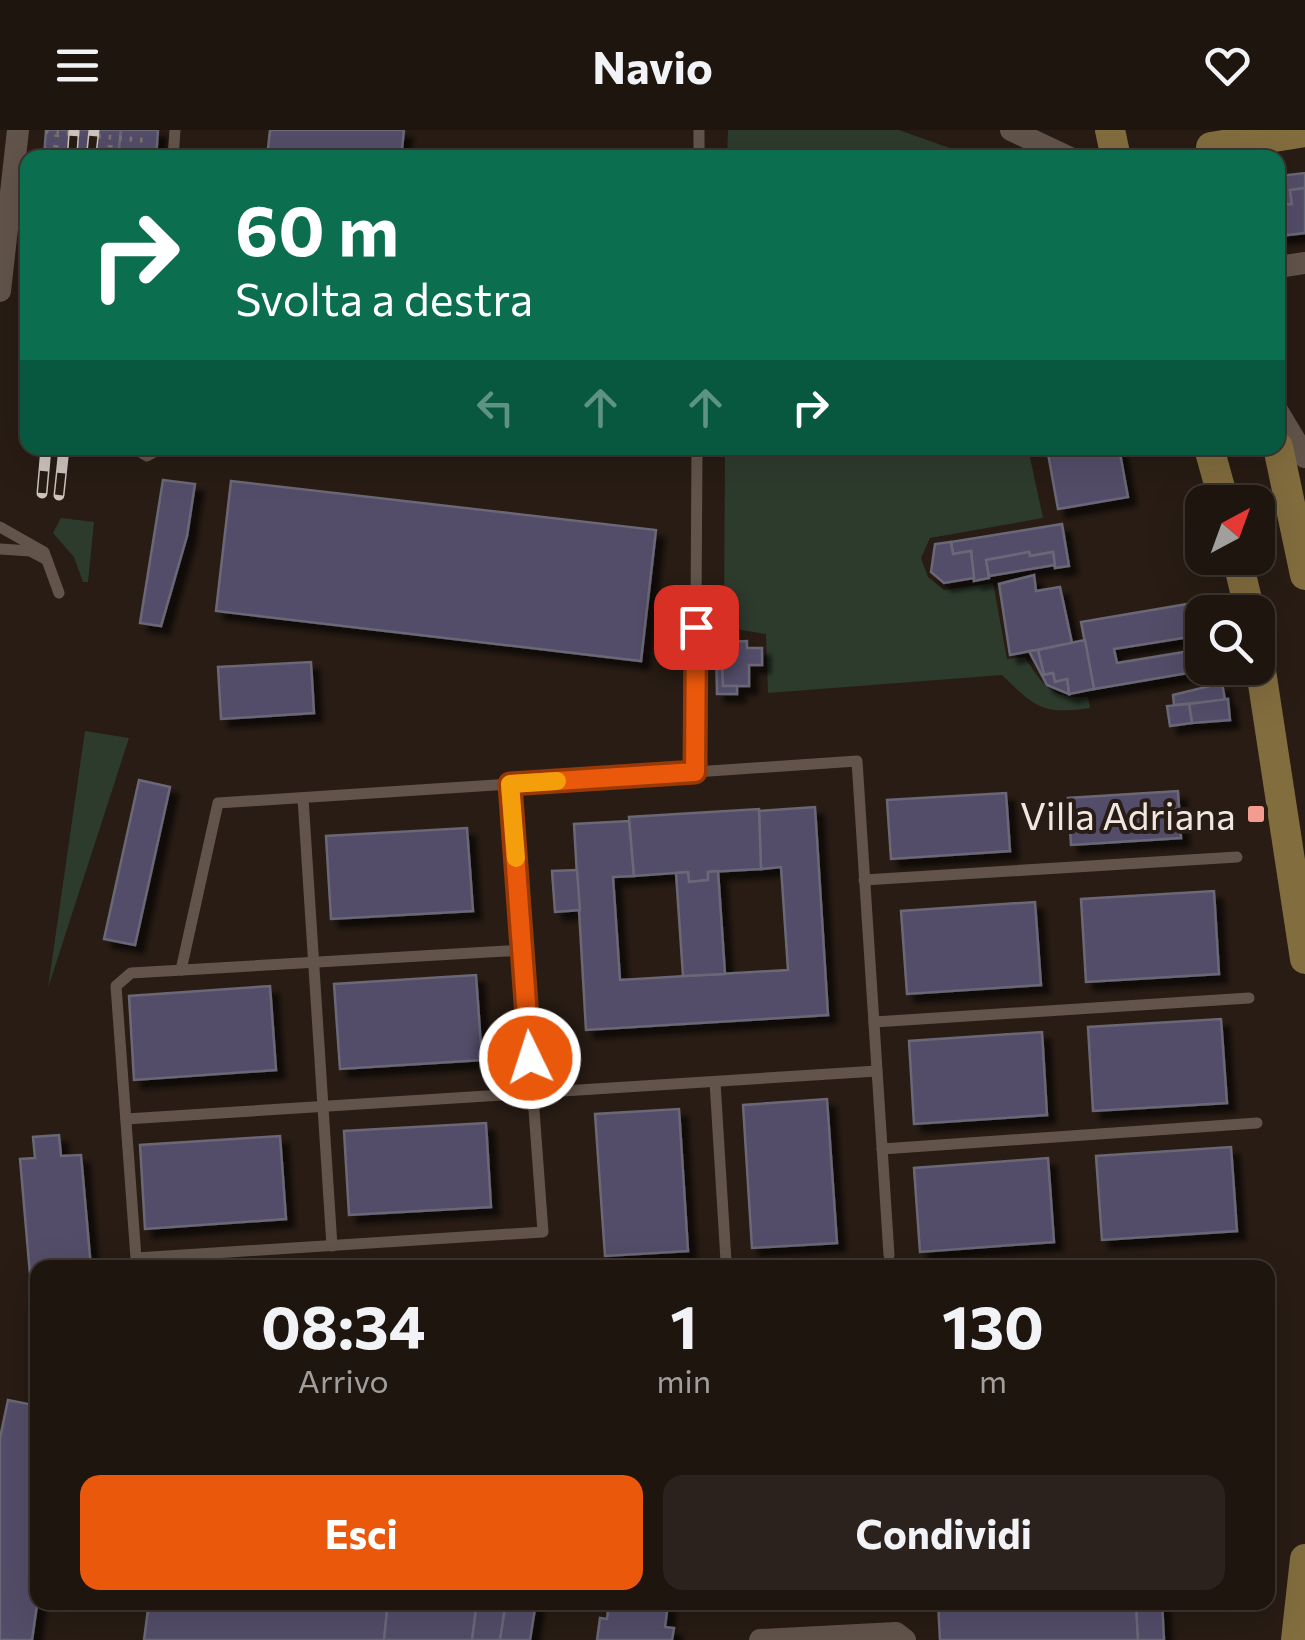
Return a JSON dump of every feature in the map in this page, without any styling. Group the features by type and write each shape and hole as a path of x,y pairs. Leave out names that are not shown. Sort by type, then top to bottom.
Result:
{"street":[{"path":"0,291 18,130"},
{"path":"1012,130 1053,150"},
{"path":"1212,145 1305,132"},
{"path":"1285,424 1305,457"},
{"path":"1211,455 1219,485"},
{"path":"1280,455 1305,575"},
{"path":"1263,685 1305,958"},
{"path":"1296,1640 1305,1560"},
{"path":"760,1640 896,1633 905,1640"}],"lane":[{"path":"695,772 697,455"},
{"path":"0,527 36,544 50,562 60,594"},
{"path":"0,549 30,551 50,562"},
{"path":"181,970 218,804 857,761 888,1255"},
{"path":"510,784 533,1094 542,1232 136,1258 116,986 131,974 522,950"},
{"path":"304,798 332,1246"},
{"path":"864,880 1238,857"},
{"path":"874,1022 1249,998"},
{"path":"126,1119 877,1072"},
{"path":"715,1082 726,1260"},
{"path":"882,1149 1257,1123"}],"path":[{"path":"46,131 150,141"},
{"path":"110,150 111,137"}],"green space":[{"path":"728,130 899,130 955,150 727,150"},
{"path":"725,455 1030,455 1043,518 930,538 921,558 928,577 944,590 993,583 1007,659 1025,657 1049,688 1065,696 1088,697 1090,708 1061,710 1041,706 1002,675 768,693 766,634 724,627"},
{"path":"61,518 94,522 88,582 83,582 74,557 53,533"},
{"path":"85,731 129,738 48,988"}],"building":[{"path":"46,130 121,130 119,150 45,150"},
{"path":"121,130 158,130 157,150 119,150"},
{"path":"270,130 404,130 402,150 268,150"},
{"path":"1305,173 1305,188 1290,190 1292,204 1285,204 1285,175"},
{"path":"1305,188 1305,233 1285,235 1285,204 1292,204 1290,190"},
{"path":"1048,455 1120,455 1128,497 1058,509"},
{"path":"163,480 195,484 187,536 161,626 140,623"},
{"path":"231,481 656,530 641,661 216,611"},
{"path":"1062,524 1069,566 1055,568 1053,552 1030,556 1029,552 986,560 989,578 974,581 971,551 953,554 951,542"},
{"path":"951,542 953,554 971,551 974,578 944,583 931,572 935,544"},
{"path":"1029,552 1030,556 1053,552 1055,565 989,576 986,560"},
{"path":"1034,575 1036,591 1060,587 1072,643 1010,655 999,584"},
{"path":"1185,604 1185,638 1114,649 1117,663 1185,652 1185,674 1094,689 1081,622"},
{"path":"1085,640 1094,689 1069,694 1067,679 1055,682 1053,673 1044,675 1038,650"},
{"path":"747,641 747,648 762,648 762,665 749,665 749,686 723,686 722,642"},
{"path":"716,647 721,647 723,686 737,686 737,694 717,694"},
{"path":"1038,650 1044,675 1053,673 1055,682 1067,679 1069,694 1047,685 1029,651"},
{"path":"311,662 314,713 221,719 218,667"},
{"path":"1222,685 1225,700 1174,705 1173,695"},
{"path":"1228,699 1230,720 1192,723 1189,704"},
{"path":"1189,704 1192,723 1170,726 1167,706"},
{"path":"139,780 170,787 135,945 104,939"},
{"path":"1178,791 1181,838 1071,845 1068,798"},
{"path":"1006,793 1010,851 891,859 887,800"},
{"path":"815,807 828,1015 586,1030 574,824 629,821 634,876 613,877 620,980 788,970 781,867 761,869 759,811"},
{"path":"759,809 761,869 708,872 708,880 689,882 688,872 634,876 629,817"},
{"path":"467,828 473,911 331,919 326,836"},
{"path":"577,870 580,910 555,912 552,871"},
{"path":"718,871 725,974 683,976 676,873 688,872 689,882 708,880 708,872"},
{"path":"1214,891 1219,974 1086,982 1081,899"},
{"path":"1035,902 1041,985 907,994 901,911"},
{"path":"476,975 482,1060 340,1069 334,984"},
{"path":"270,986 276,1070 134,1080 129,996"},
{"path":"1221,1019 1227,1103 1093,1111 1088,1027"},
{"path":"1042,1032 1047,1115 914,1124 909,1041"},
{"path":"827,1099 837,1243 752,1248 743,1105"},
{"path":"679,1109 688,1251 605,1256 595,1114"},
{"path":"486,1123 491,1207 349,1215 344,1131"},
{"path":"59,1135 61,1156 81,1155 90,1260 30,1260 30,1274 20,1159 35,1158 33,1137"},
{"path":"280,1136 286,1219 145,1229 140,1145"},
{"path":"1231,1147 1237,1231 1102,1240 1096,1156"},
{"path":"1048,1158 1054,1242 920,1252 914,1168"},
{"path":"8,1400 30,1404 30,1610 36,1610 32,1640 0,1640 0,1438"},
{"path":"148,1610 387,1610 384,1640 144,1640"},
{"path":"387,1610 476,1610 472,1640 384,1640"},
{"path":"476,1610 505,1610 500,1640 472,1640"},
{"path":"505,1610 535,1610 530,1640 500,1640"},
{"path":"608,1610 667,1610 665,1627 674,1628 672,1640 597,1640 600,1618 607,1619"},
{"path":"938,1610 1136,1610 1138,1640 940,1640"},
{"path":"1136,1610 1162,1610 1164,1640 1138,1640"}],"railway":[{"path":"73,150 74,130"},
{"path":"92,150 94,130"},
{"path":"42,493 45,455"},
{"path":"59,495 63,455"}],"slow traffic":[{"path":"516,858 510,784 557,781"}],"place":[{"name":"Villa Adriana","path":"1256,814"}],"route":[{"path":"530,1058 510,784 695,772 696,627"}]}
